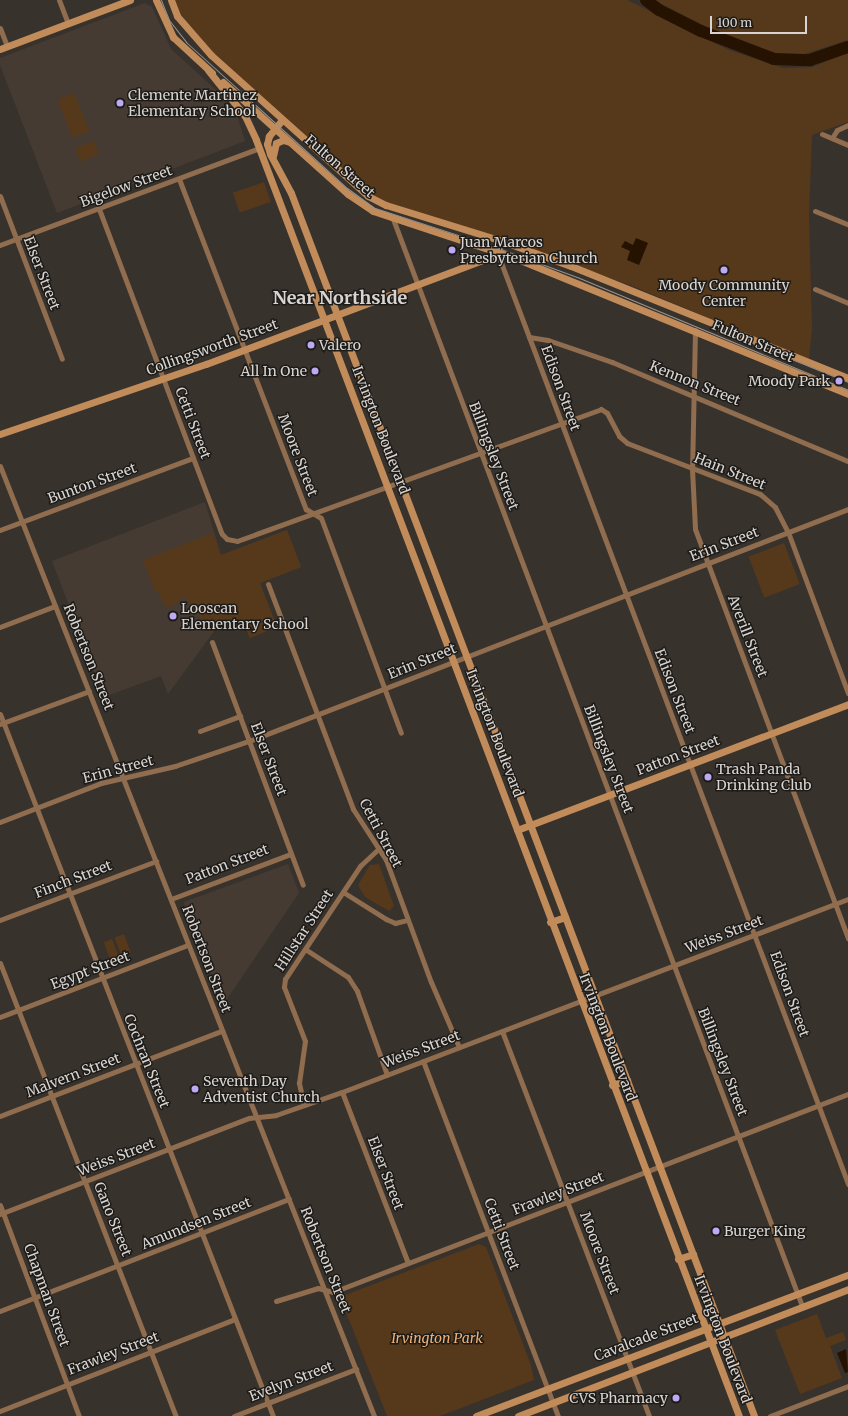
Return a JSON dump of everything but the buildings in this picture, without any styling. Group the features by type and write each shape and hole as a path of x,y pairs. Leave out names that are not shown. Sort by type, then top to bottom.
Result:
{"main road":[{"path":"4,48 130,0"},
{"name":"Fulton Street","path":"156,0 173,37 208,70 275,127 361,204 393,220 497,252 695,330 848,394"},
{"name":"Fulton Street","path":"171,0 177,16 194,38 282,120 368,196 386,205 502,241 571,266 848,378"},
{"name":"Irvington Boulevard","path":"208,70 245,116 259,148 422,574 550,922 739,1416"},
{"name":"Irvington Boulevard","path":"282,120 275,127 267,144 291,192 754,1416"},
{"path":"273,158 273,148 278,141 283,140 294,144"},
{"path":"291,232 304,228"},
{"path":"497,252 502,241"},
{"name":"Collingsworth Street","path":"0,434 244,350 491,257 497,252"},
{"path":"350,388 363,383"},
{"path":"422,574 434,569"},
{"name":"Patton Street","path":"517,830 848,704"},
{"path":"496,772 509,767"},
{"path":"550,922 565,918"},
{"path":"612,1085 627,1080"},
{"path":"678,1259 693,1254"},
{"name":"Cavalcade Street","path":"476,1416 848,1275"},
{"name":"Cavalcade Street","path":"518,1416 848,1289"}],"street":[{"path":"59,0 68,24"},
{"path":"0,28 4,48"},
{"path":"832,138 837,130 848,125"},
{"path":"822,134 848,144"},
{"name":"Bigelow Street","path":"0,245 259,148"},
{"name":"Moore Street","path":"179,179 306,509 321,518 401,733"},
{"name":"Elser Street","path":"0,196 62,359"},
{"name":"Cetti Street","path":"99,209 222,534 232,541 237,541 313,513"},
{"path":"815,211 848,224"},
{"name":"Billingsley Street","path":"393,220 802,1306"},
{"name":"Edison Street","path":"497,252 848,1184"},
{"path":"814,290 848,303"},
{"name":"Averill Street","path":"695,330 692,394 694,521 707,563 848,938"},
{"name":"Kennon Street","path":"529,337 548,340 572,347 692,394 848,461"},
{"name":"Hain Street","path":"561,423 592,412 604,410 619,436 627,443 760,494 775,507 788,532 848,693"},
{"path":"313,513 388,486 402,483 561,423"},
{"name":"Bunton Street","path":"0,530 193,458"},
{"name":"Robertson Street","path":"0,466 374,1416"},
{"name":"Erin Street","path":"0,822 101,783 175,766 249,741 385,689 467,655 848,509"},
{"name":"Cetti Street","path":"268,584 316,715 359,821 379,848 459,1047"},
{"path":"0,627 55,606"},
{"name":"Elser Street","path":"212,642 303,885"},
{"path":"2,724 89,691"},
{"name":"Cochran Street","path":"0,714 2,724 36,808 134,1064 203,1233 273,1416"},
{"path":"200,731 240,716"},
{"name":"Hillstar Street","path":"304,1105 299,1083 305,1041 284,987 285,979 360,866 379,848"},
{"name":"Patton Street","path":"171,899 291,854"},
{"name":"Finch Street","path":"0,920 156,861"},
{"path":"343,892 386,919 396,923 407,920"},
{"name":"Weiss Street","path":"2,1213 168,1149 257,1117 276,1115 342,1092 848,899"},
{"name":"Egypt Street","path":"0,1017 188,945"},
{"path":"305,949 348,977 357,990 387,1075"},
{"name":"Gano Street","path":"0,963 176,1416"},
{"name":"Malvern Street","path":"0,1116 222,1031"},
{"name":"Moore Street","path":"502,1031 649,1416"},
{"name":"Cetti Street","path":"422,1061 489,1232 558,1416"},
{"name":"Elser Street","path":"342,1092 408,1263"},
{"name":"Frawley Street","path":"276,1301 318,1288 332,1292 848,1094"},
{"name":"Amundsen Street","path":"0,1311 289,1200"},
{"name":"Chapman Street","path":"0,1205 79,1416"},
{"name":"Frawley Street","path":"0,1411 235,1319"},
{"name":"Evelyn Street","path":"234,1416 356,1369"},
{"path":"770,1416 848,1386"}],"shaded area":[{"name":"Clemente Martinez Elementary School","path":"145,3 152,7 171,49 216,90 237,115 245,141 57,213 0,65 0,58"},
{"path":"636,238 648,243 639,265 627,260 630,251 621,247 625,241 633,245"},
{"name":"Looscan Elementary School","path":"205,502 221,555 287,530 301,567 260,583 277,627 250,638 242,620 215,630 168,694 161,676 104,697 52,561"},
{"path":"288,864 299,893 223,1005 184,902"},
{"path":"846,1349 848,1372 845,1373 837,1353"}],"green space":[{"name":"Moody Park","path":"175,0 627,0 729,50 783,68 812,67 848,53 848,122 812,135 809,215 812,328 809,360 630,285 378,199 340,171 200,41 180,13"},
{"path":"654,0 848,0 848,40 804,54 775,55 727,38"},
{"path":"74,93 89,131 73,138 57,100"},
{"path":"94,141 99,154 80,161 75,148"},
{"path":"264,182 271,202 240,213 233,193"},
{"path":"287,530 301,567 260,583 277,627 250,638 242,620 215,630 212,634 185,596 169,608 163,603 158,591 155,591 143,560 213,533 221,555"},
{"path":"784,543 800,584 764,598 749,557"},
{"path":"379,864 394,906 389,911 365,897 358,885 370,865"},
{"path":"124,934 131,953 121,956 115,937"},
{"path":"112,939 119,957 110,960 104,942"},
{"name":"Irvington Park","path":"479,1244 486,1247 531,1365 534,1380 440,1416 387,1416 340,1297"},
{"path":"817,1314 826,1338 843,1332 846,1340 830,1346 842,1378 800,1394 775,1330"}],"waterway":[{"path":"646,0 659,10 701,31 774,59 810,60 848,47"}],"tram line":[{"path":"161,0 169,20 187,43 347,188 375,208 498,248 577,277 848,390"},
{"path":"742,339 848,382"}],"place":[{"name":"Clemente Martinez Elementary School","path":"120,103"},
{"name":"Juan Marcos Presbyterian Church","path":"452,250"},
{"name":"Moody Community Center","path":"724,270"},
{"name":"Valero","path":"311,345"},
{"name":"All In One","path":"315,371"},
{"name":"Moody Park","path":"839,381"},
{"name":"Looscan Elementary School","path":"173,616"},
{"name":"Trash Panda Drinking Club","path":"708,777"},
{"name":"Seventh Day Adventist Church","path":"195,1089"},
{"name":"Burger King","path":"716,1231"},
{"name":"CVS Pharmacy","path":"676,1398"}],"district":[{"name":"Near Northside","path":"340,298"}]}
